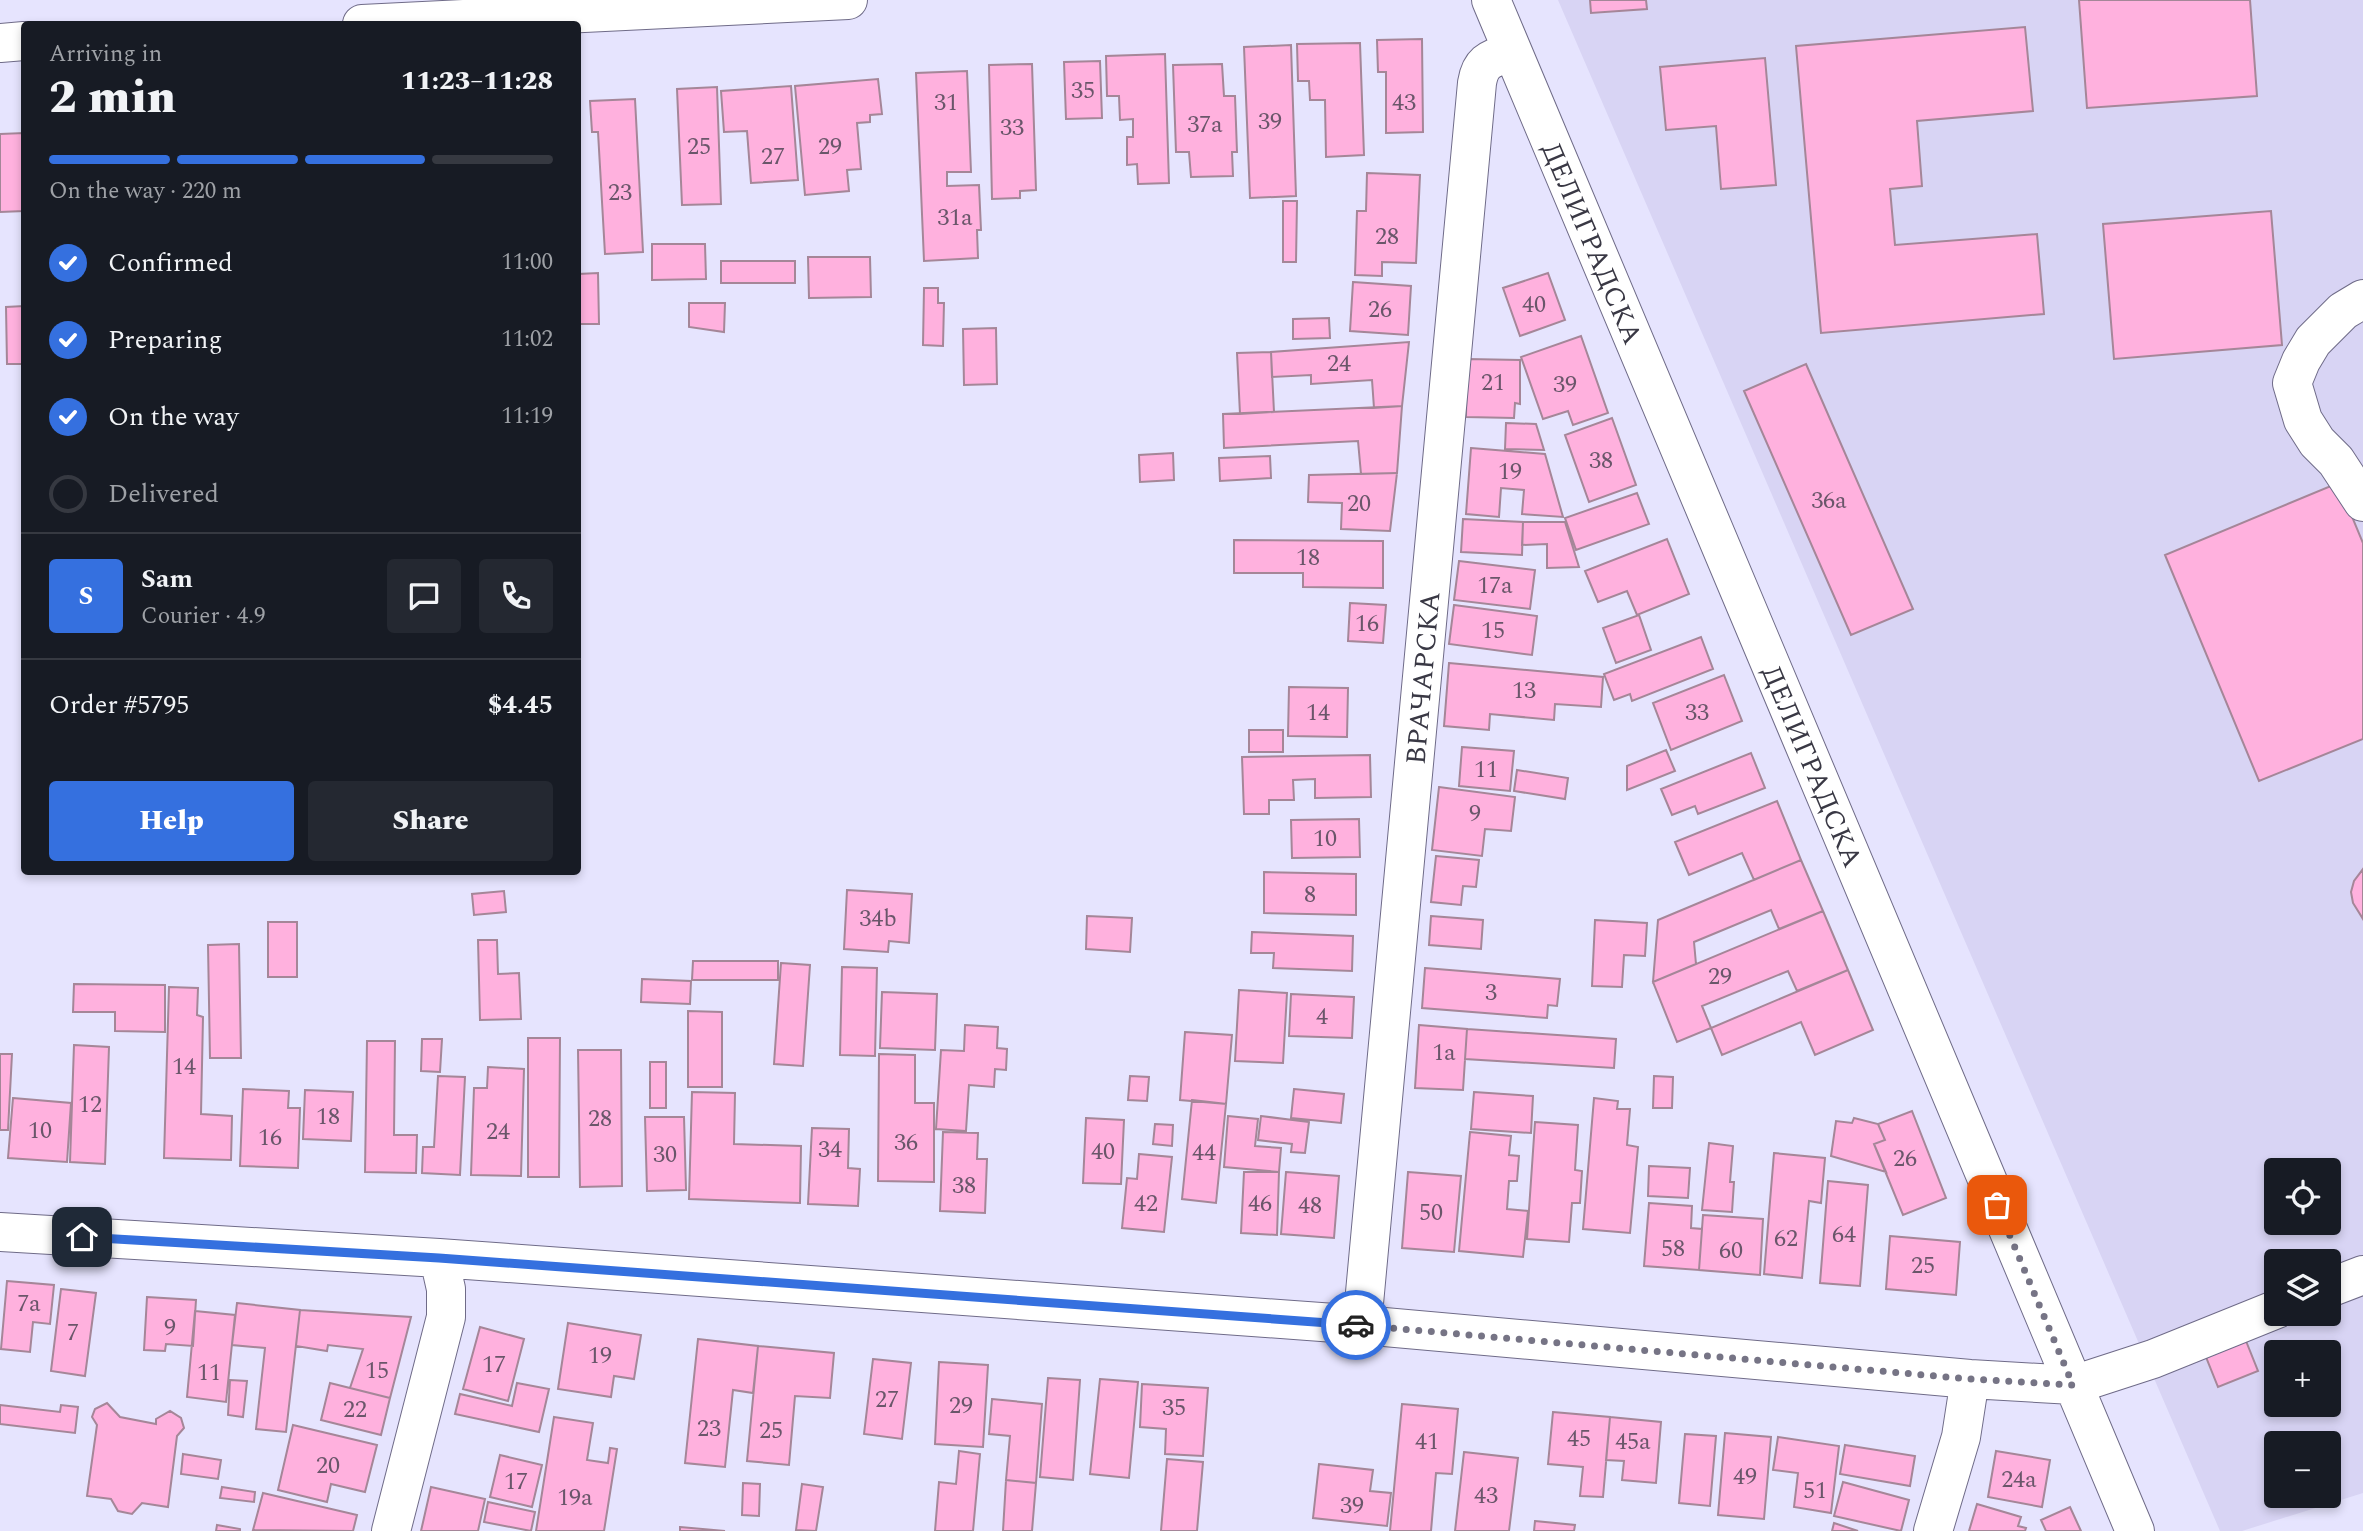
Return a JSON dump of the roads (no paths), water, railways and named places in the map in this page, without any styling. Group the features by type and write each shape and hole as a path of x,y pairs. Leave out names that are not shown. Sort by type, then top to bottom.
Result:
{"street":[{"path":"423,21 848,0"},
{"name":"ДЕЛИГРАДСКА","path":"1491,0 2135,1531"},
{"path":"0,43 21,41"},
{"name":"ВРАЧАРСКА","path":"1362,1325 1476,83 1479,70 1487,61 1513,52"},
{"path":"2363,299 2343,312 2313,341 2292,383 2303,420 2317,442 2336,461 2363,502"},
{"path":"0,1232 439,1258 1362,1325 1970,1379 2073,1385 2153,1359 2264,1314"},
{"path":"391,1531 446,1317 446,1289 439,1258"},
{"path":"2341,1284 2363,1275"},
{"path":"1933,1531 1961,1437 1970,1379"}]}
